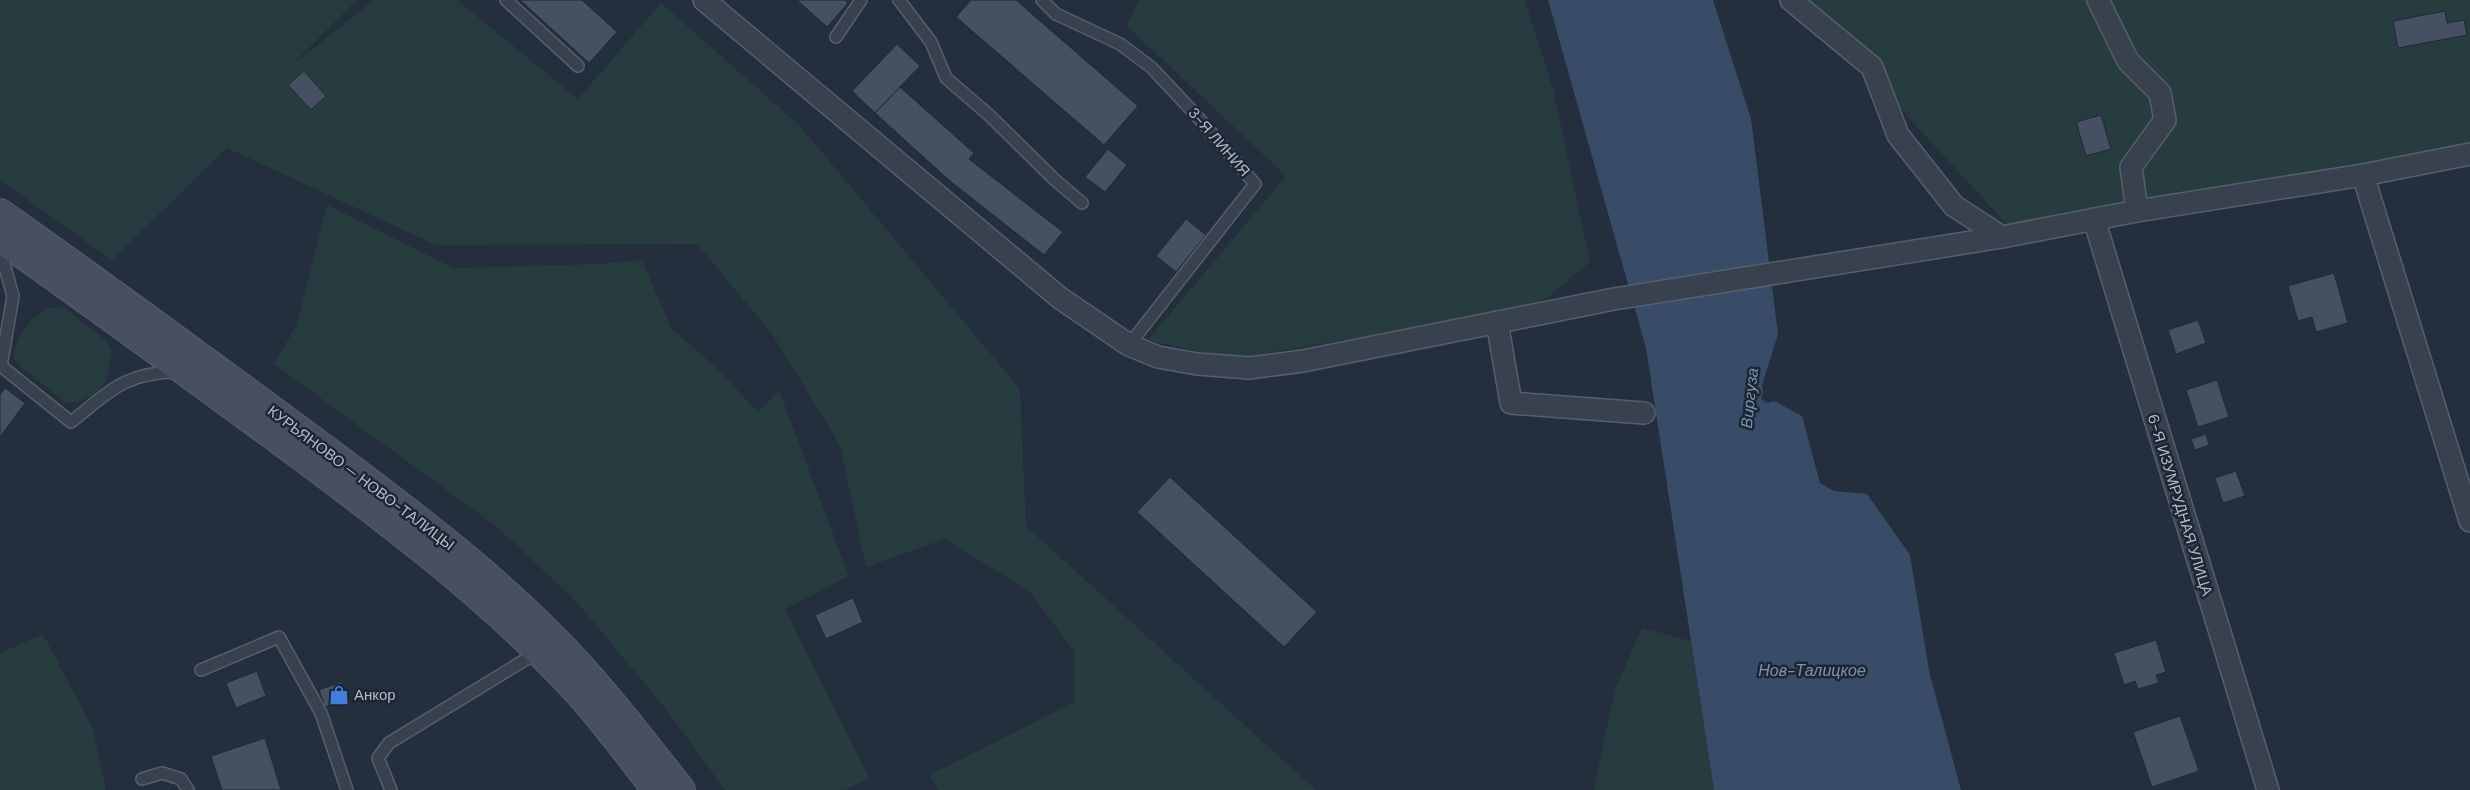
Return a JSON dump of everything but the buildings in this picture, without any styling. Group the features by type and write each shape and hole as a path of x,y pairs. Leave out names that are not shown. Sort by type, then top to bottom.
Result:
{"main road":[{"name":"КУРЬЯНОВО — НОВО-ТАЛИЦЫ","path":"0,213 208,362 405,509 488,577 553,638 590,677 617,708 681,790"},
{"name":"КУРЬЯНОВО — НОВО-ТАЛИЦЫ","path":"0,238 188,372 395,526 474,591 577,691 605,723 656,790"}],"street":[{"path":"704,0 1060,298 1129,345 1158,357 1197,364 1249,368 1303,361 1614,299 2002,237 2137,211 2364,175 2470,154"},
{"path":"1791,0 1872,67 1898,135 1954,206 2002,237"},
{"path":"2098,0 2128,61 2160,93 2165,120 2131,168 2137,211"},
{"path":"2364,175 2470,521"},
{"name":"6-Я ИЗУМРУДНАЯ УЛИЦА","path":"2094,219 2268,790"},
{"path":"1497,322 1511,403 1644,413"}],"lane":[{"path":"506,0 578,66"},
{"path":"836,37 862,0"},
{"path":"899,0 931,42 946,78 989,115 1055,180 1082,203"},
{"name":"3-Я ЛИНИЯ","path":"1042,0 1056,14 1120,44 1151,68 1255,184 1129,345"},
{"path":"0,249 14,296 1,366 70,422 123,381 152,372 188,372"},
{"path":"201,670 279,637 321,713 347,790"},
{"path":"390,790 378,758 389,743 538,652"},
{"path":"142,779 162,773 181,779 188,790"}],"green space":[{"path":"0,0 357,0 291,66 374,0 457,0 578,99 661,3 799,125 1020,389 1026,526 1316,790 938,790 930,775 1074,702 1074,651 1029,591 945,539 866,567 840,445 772,334 697,244 436,245 227,148 112,260 0,180"},
{"path":"1139,0 1525,0 1553,89 1590,262 1535,308 1231,359 1148,340 1286,176 1126,25"},
{"path":"1801,0 2470,0 2470,146 2013,231"},
{"path":"327,205 453,268 598,264 642,260 671,328 723,374 758,413 779,390 849,576 785,609 869,778 845,790 725,790 665,708 575,600 497,527 274,364 296,326"},
{"path":"63,307 107,342 112,351 106,381 93,395 76,402 67,403 20,366 14,359 17,342 24,329 34,318 47,308"},
{"path":"1642,628 1691,641 1714,790 1594,790 1615,689"},
{"path":"43,634 93,729 106,790 0,790 0,653"}],"water":[{"name":"Нов-Талицкое","path":"1548,0 1713,0 1751,119 1778,334 1762,385 1763,393 1761,399 1767,403 1774,401 1802,416 1820,483 1834,491 1867,494 1910,555 1929,671 1961,790 1714,790 1646,348"}],"place":[{"name":"Анкор","path":"339,695"}],"water label":[{"name":"Виргуза","path":"1749,398"}]}
